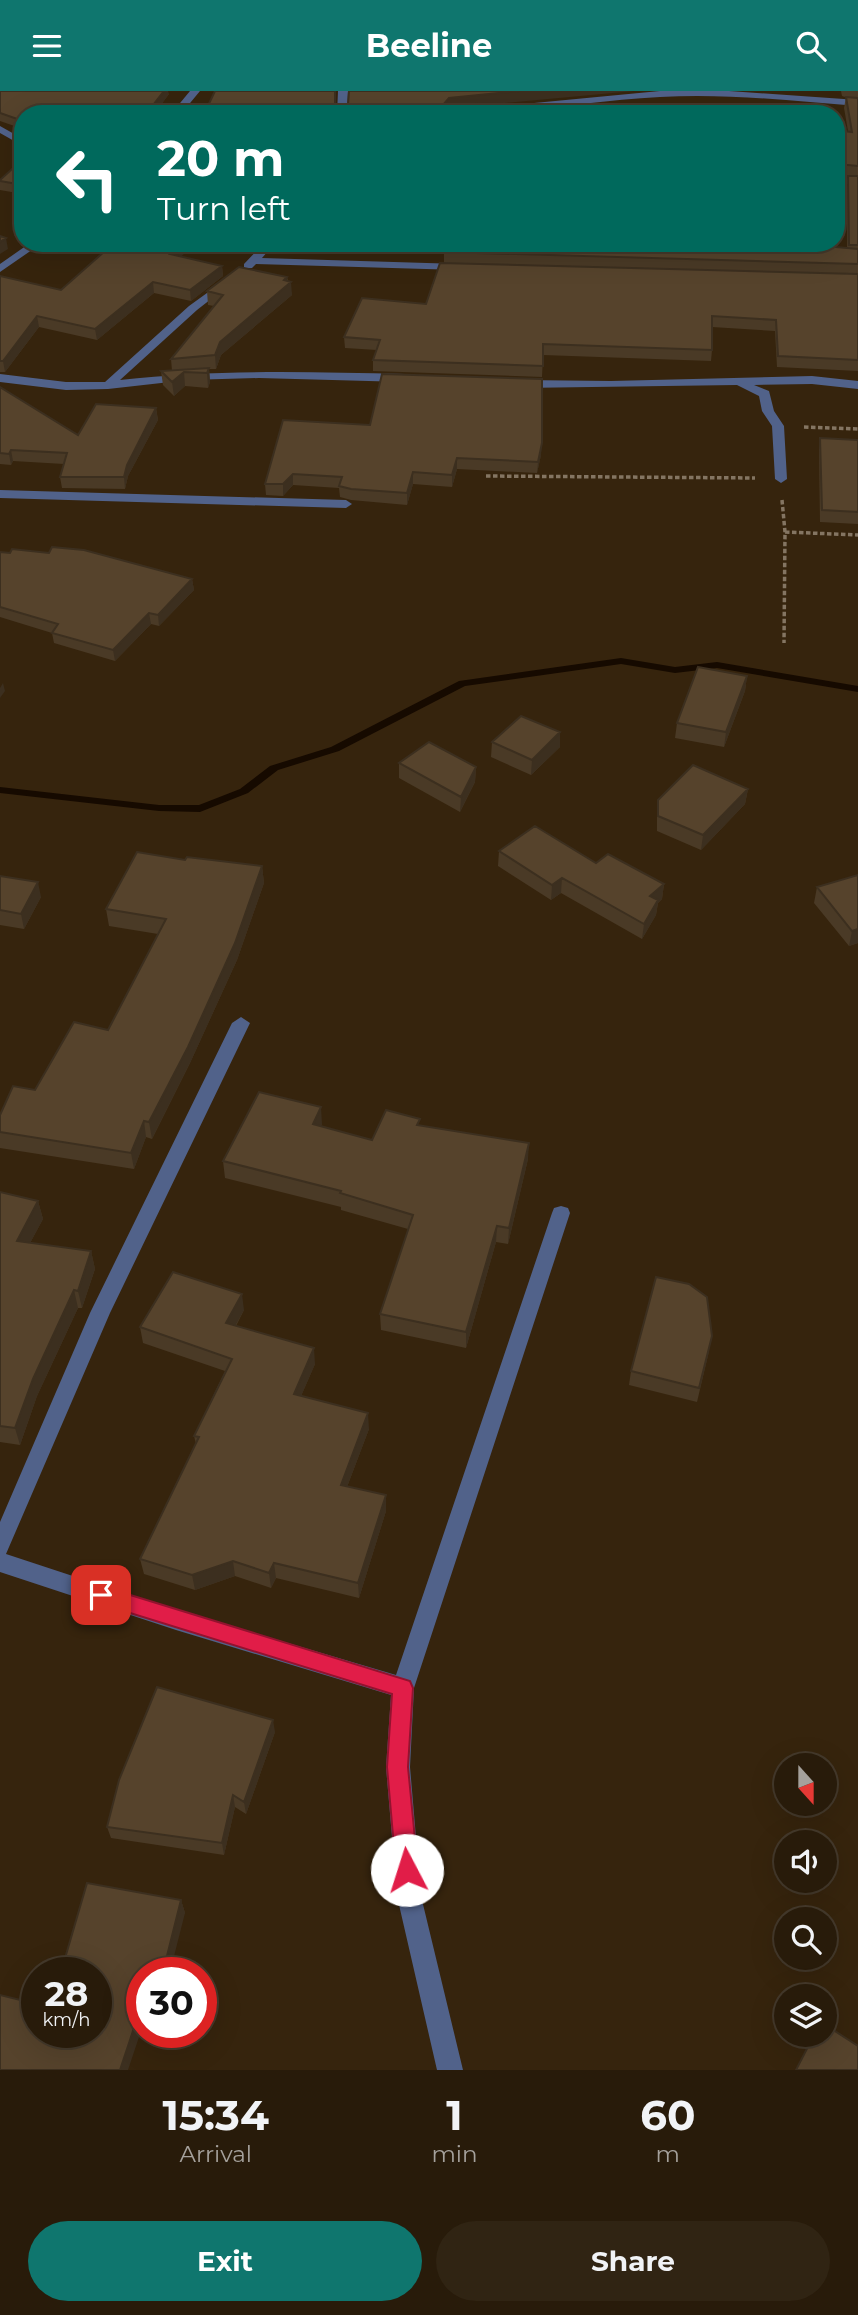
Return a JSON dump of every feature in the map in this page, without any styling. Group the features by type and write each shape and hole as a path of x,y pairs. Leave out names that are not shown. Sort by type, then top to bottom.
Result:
{"street":[{"path":"183,105 195,91"},
{"path":"551,105 686,93 858,103"},
{"path":"0,269 24,252"},
{"path":"108,385 193,308 262,252"},
{"path":"254,261 471,267"},
{"path":"0,378 66,386 108,385 188,376 259,374 424,379"},
{"path":"511,384 812,380 858,385"},
{"path":"735,382 765,394 768,411 778,426 781,479"},
{"path":"0,494 346,504"},
{"path":"0,1546 100,1313 241,1023"},
{"path":"450,2070 409,1896 398,1767 403,1688 561,1213"},
{"path":"0,1562 176,1620 403,1688"}],"path":[{"path":"778,426 858,429"},
{"path":"486,476 781,479 785,532 784,643"},
{"path":"785,532 858,535"}],"building":[{"path":"0,91 164,91 153,105 14,105 14,118 0,113"},
{"path":"215,91 335,91 335,105 208,105"},
{"path":"349,91 519,91 449,98 443,105 348,105"},
{"path":"846,97 858,98 858,166 845,165 845,131 852,132"},
{"path":"505,103 493,105 443,105"},
{"path":"14,167 14,183 0,180"},
{"path":"848,176 858,176 858,245 849,245"},
{"path":"845,248 858,249 858,264 444,252 845,252"},
{"path":"104,252 172,252 170,254 222,266 190,290 153,282 95,329 37,316 3,361 0,361 0,276 61,290"},
{"path":"440,263 858,274 858,360 778,356 776,320 712,316 712,350 543,344 543,366 373,360 380,340 344,337 362,298 426,304"},
{"path":"239,267 287,277 284,280 291,282 220,342 215,355 171,359 223,295 207,291"},
{"path":"209,368 207,373 184,372 172,382 161,371"},
{"path":"382,374 542,379 542,443 538,462 457,458 452,475 413,472 407,493 351,489 339,486 342,477 293,474 283,484 265,484 283,420 370,425"},
{"path":"0,387 78,435 96,404 156,408 127,465 124,477 60,477 67,453 11,450 9,454 0,453"},
{"path":"820,438 858,440 858,512 822,510"},
{"path":"52,547 84,550 192,579 158,615 149,613 113,650 52,633 58,624 0,607 0,552 10,553 12,549 49,553"},
{"path":"698,667 747,676 726,732 677,723"},
{"path":"521,716 560,732 532,760 492,742"},
{"path":"429,742 476,767 461,797 399,763"},
{"path":"693,765 748,789 703,835 658,816 658,800"},
{"path":"535,826 596,863 608,854 664,884 650,896 658,900 644,924 562,878 552,885 499,851"},
{"path":"137,852 185,860 187,857 262,866 235,943 188,1047 149,1122 144,1121 131,1153 0,1132 0,1115 13,1086 35,1090 74,1022 108,1030 166,919 106,909"},
{"path":"858,875 858,929 852,931 817,887"},
{"path":"0,876 38,882 21,914 0,910"},
{"path":"259,1092 321,1107 313,1124 372,1140 386,1110 420,1119 417,1125 529,1143 509,1228 497,1226 466,1332 380,1314 413,1215 340,1193 341,1191 223,1161"},
{"path":"0,1192 38,1201 17,1241 91,1251 78,1291 74,1290 33,1379 15,1428 0,1426"},
{"path":"173,1272 242,1294 226,1323 314,1348 294,1394 368,1413 341,1485 386,1495 358,1583 274,1563 269,1573 233,1561 192,1575 140,1559 199,1437 194,1436 232,1359 140,1327"},
{"path":"656,1277 689,1284 707,1297 712,1336 699,1388 631,1371"},
{"path":"157,1687 273,1720 244,1802 233,1795 222,1843 107,1827 119,1780"},
{"path":"87,1883 181,1900 167,1957 126,1957 127,2048 120,2070 0,2070 0,1995 21,2000 21,2048 112,2048 112,1957 65,1957"},
{"path":"837,2032 858,2046 858,2070 796,2070 808,2047 837,2047"}],"waterway":[{"path":"0,790 159,808 200,809 244,791 274,768 335,749 463,683 621,661 675,670 717,665 858,689"}],"route":[{"path":"101,1595 403,1688 398,1767 407,1870"}]}
